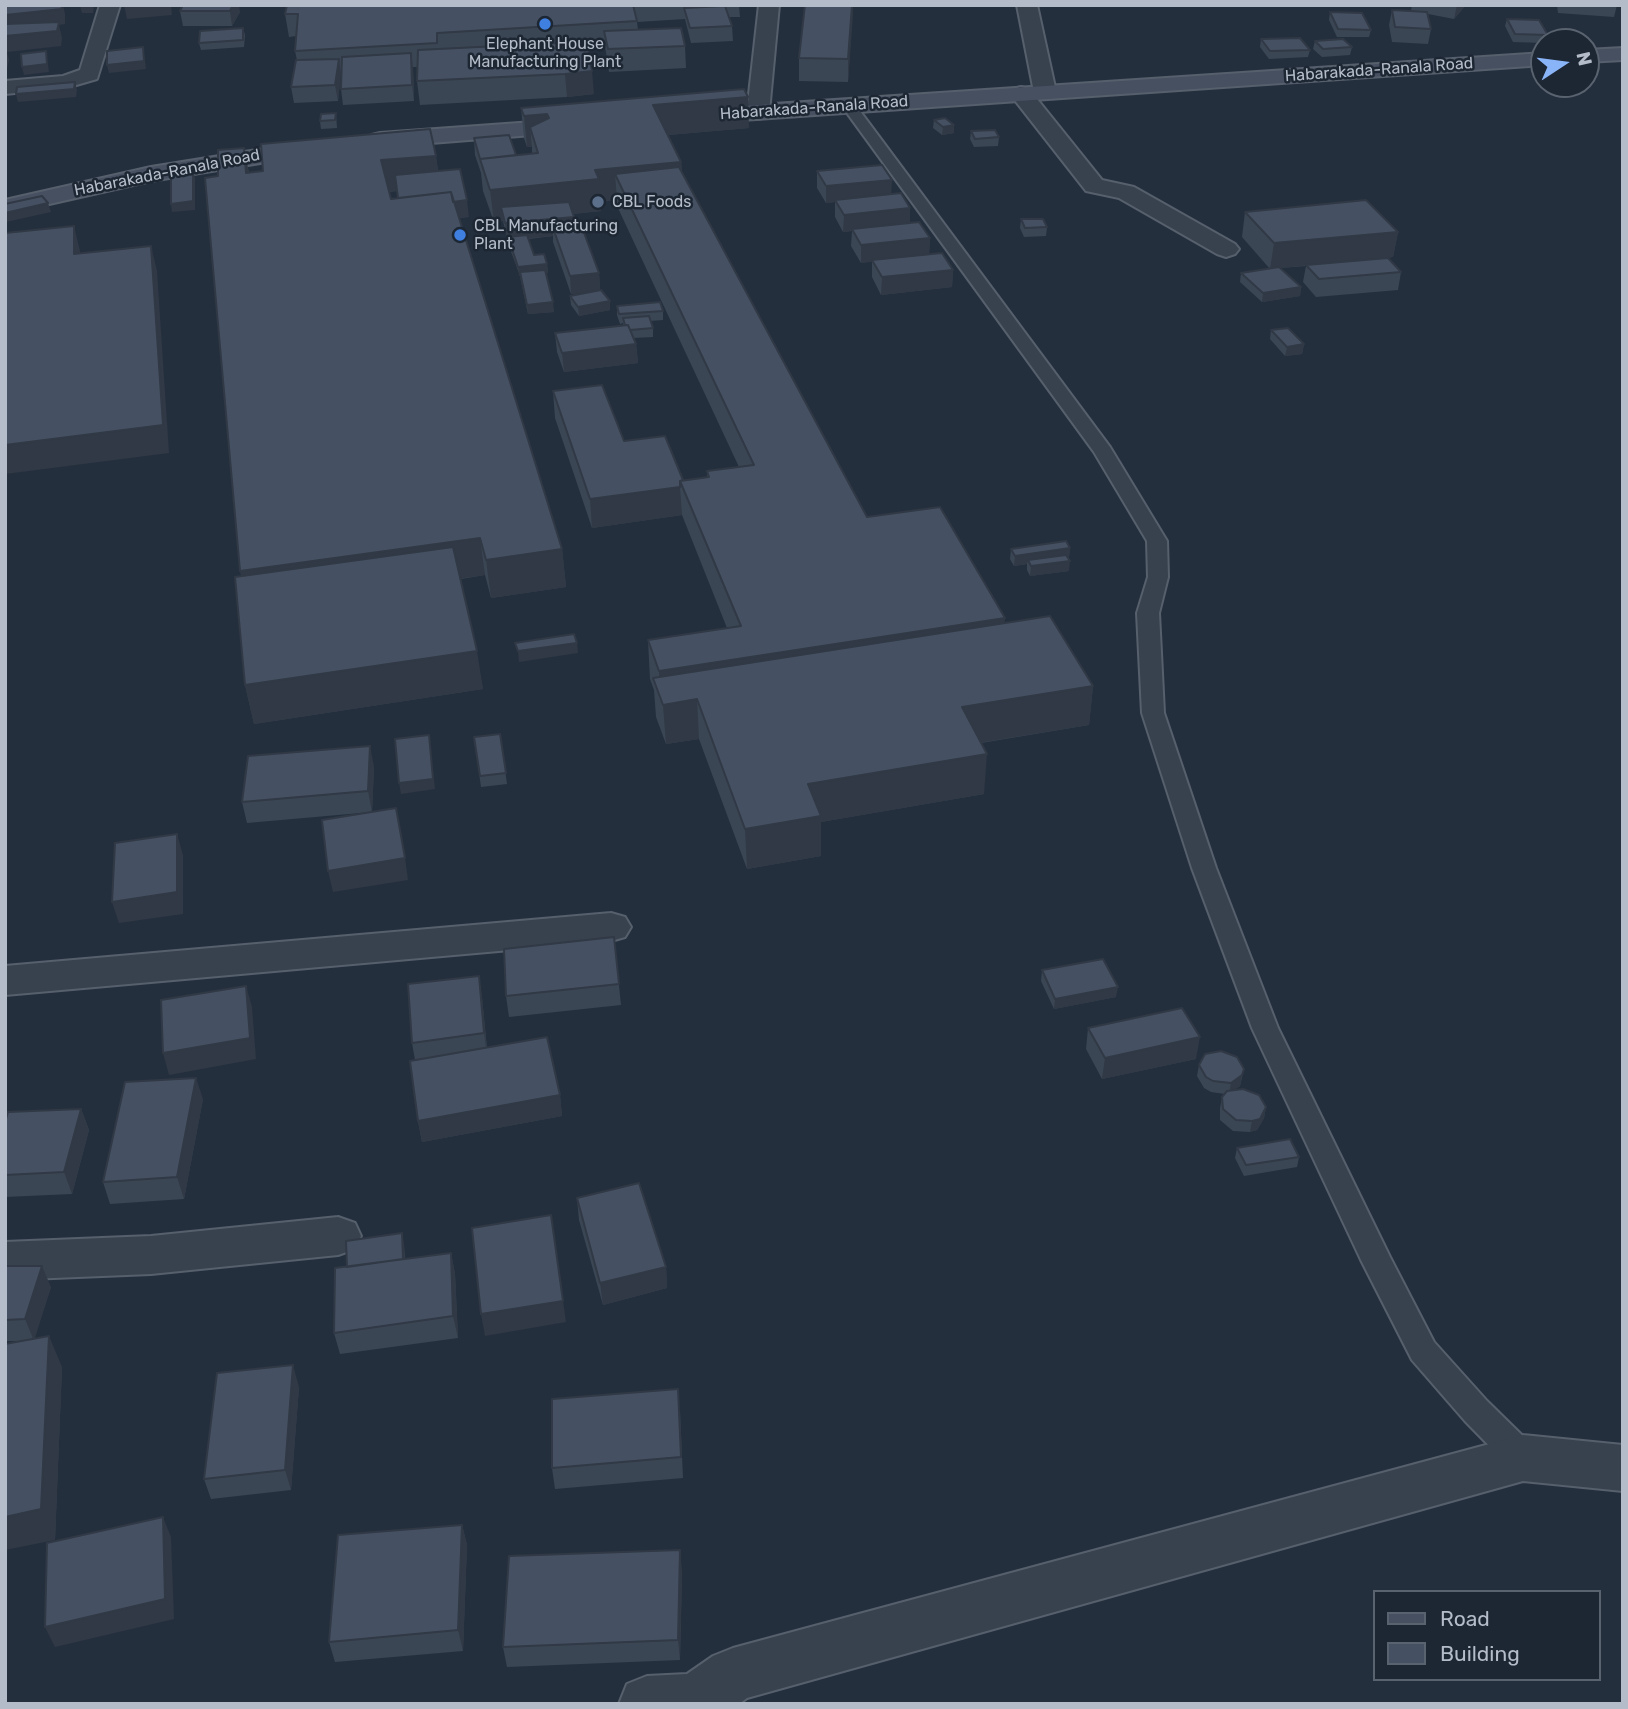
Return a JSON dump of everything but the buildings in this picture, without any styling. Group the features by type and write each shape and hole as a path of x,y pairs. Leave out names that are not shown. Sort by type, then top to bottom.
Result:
{"main road":[{"path":"1600,55 1623,54"},
{"name":"Habarakada-Ranala Road","path":"676,118 1530,60"},
{"path":"361,141 594,124"},
{"name":"Habarakada-Ranala Road","path":"5,207 150,174 334,145"}],"street":[{"path":"5,88 66,82 89,74 110,5"},
{"path":"758,112 769,5"},
{"path":"1027,5 1033,93 1094,186 1126,192 1226,248"},
{"path":"5,981 611,926"},
{"path":"5,1261 151,1255 338,1236"},
{"path":"677,1703 733,1675 1523,1458 1623,1468"}],"lane":[{"path":"849,106 1103,450 1157,541 1158,577 1147,613 1153,713 1204,868 1265,1028 1376,1260 1423,1351 1476,1411 1523,1458"}],"place":[{"name":"Elephant House Manufacturing Plant","path":"545,24"},
{"name":"CBL Foods","path":"598,202"},
{"name":"CBL Manufacturing Plant","path":"460,235"}]}
